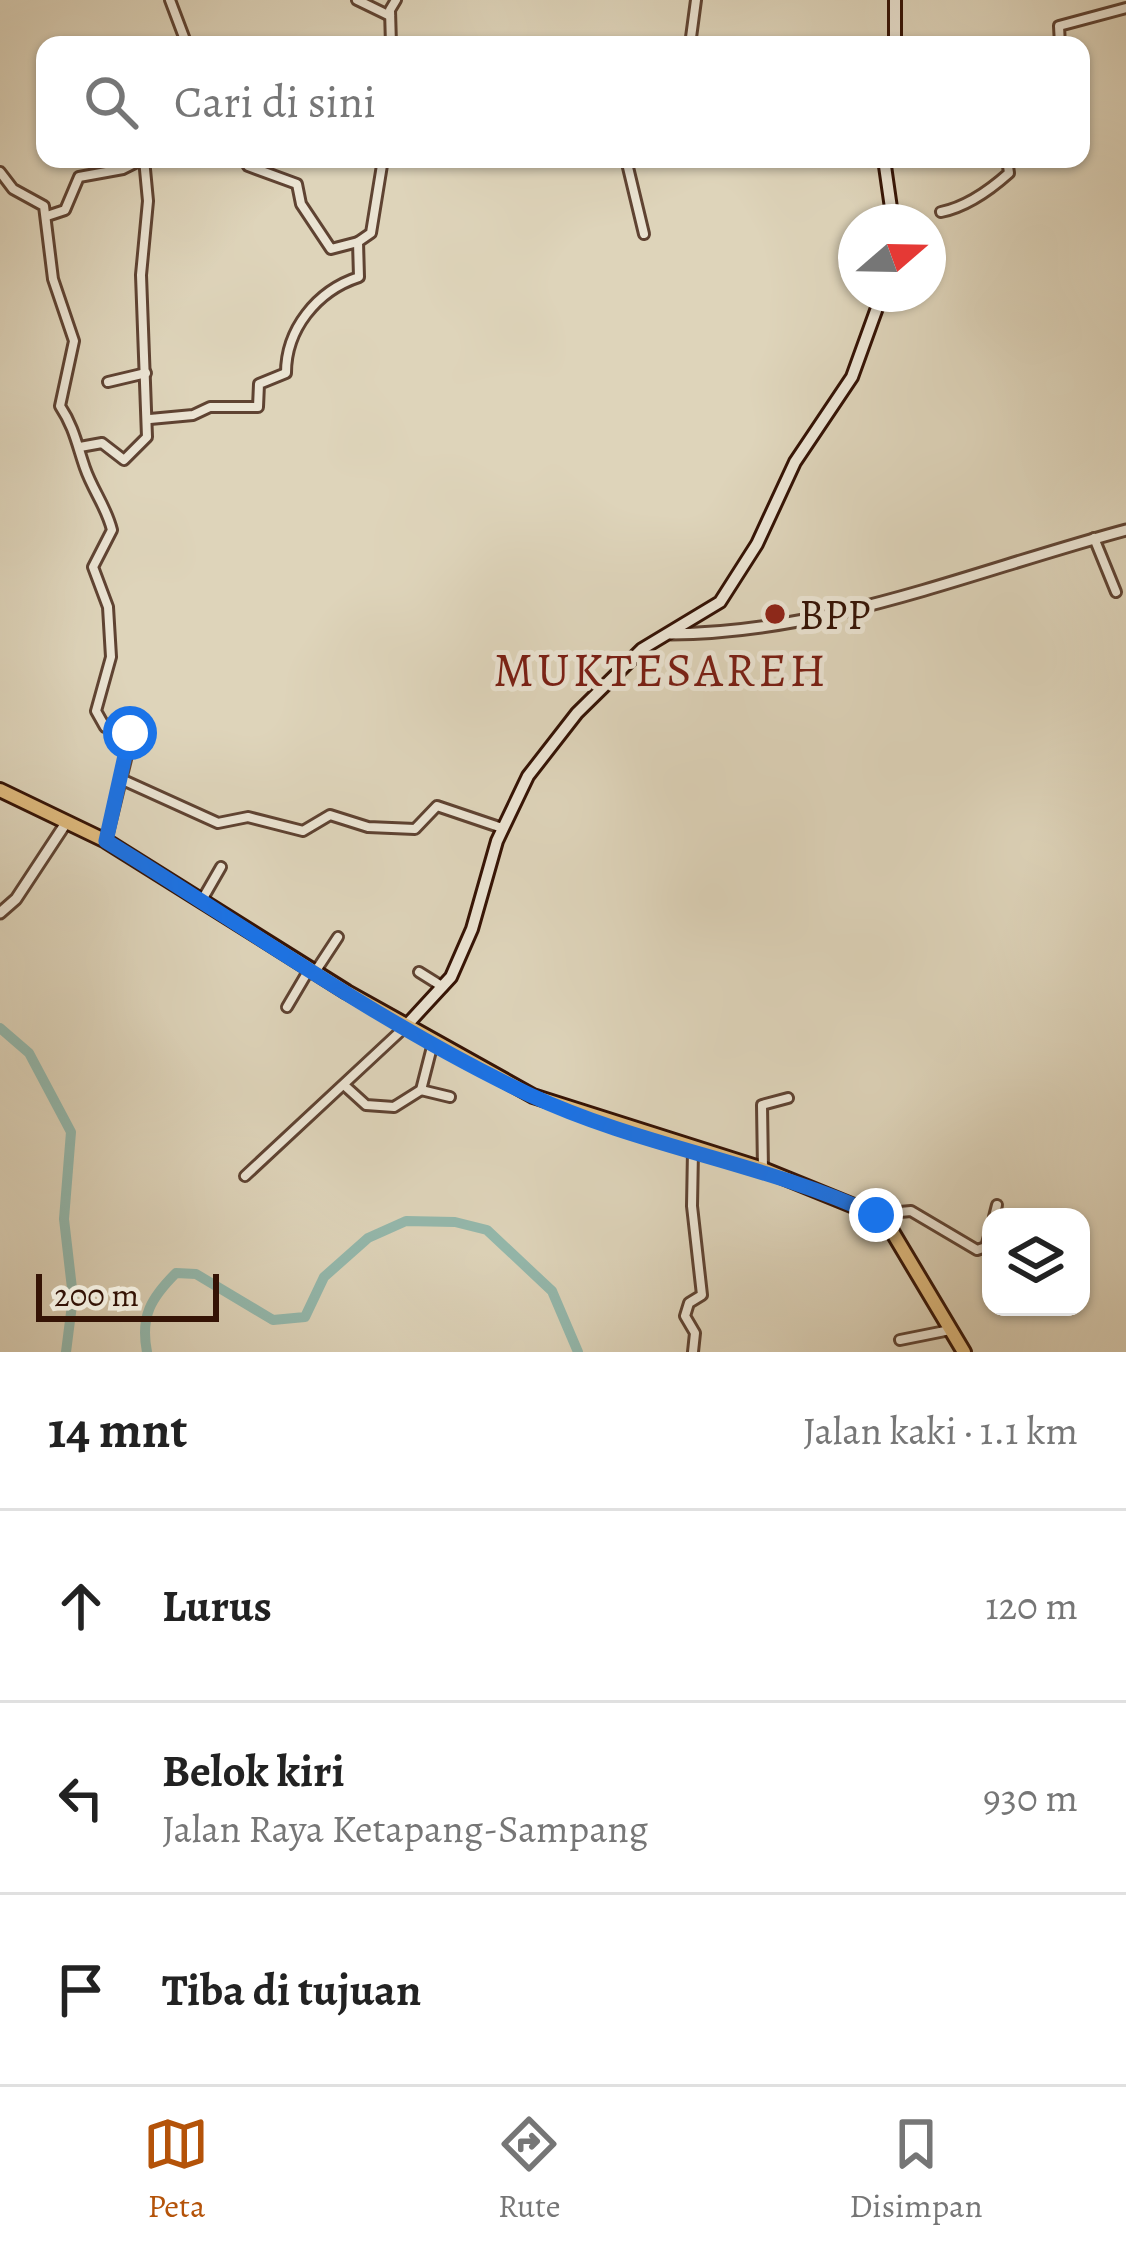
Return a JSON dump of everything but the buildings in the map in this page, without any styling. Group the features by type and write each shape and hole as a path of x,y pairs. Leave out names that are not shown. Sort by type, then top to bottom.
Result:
{"main road":[{"path":"895,0 896,36"},
{"path":"885,168 890,204"},
{"path":"405,1027 443,987 472,929 502,828 528,776 577,713 642,649 720,602 845,387 878,312"},
{"path":"0,790 106,841 405,1027 532,1096 693,1151 764,1169 876,1215 890,1228 964,1352"}],"street":[{"path":"170,0 184,36"},
{"path":"357,0 390,16"},
{"path":"391,36 390,16 396,0"},
{"path":"692,36 695,0"},
{"path":"1060,36 1059,26 1114,5 1126,8"},
{"path":"47,217 65,210 76,178 125,168"},
{"path":"80,447 100,442 116,458 127,459 144,443 150,419 141,275 148,201 145,168"},
{"path":"253,168 297,184 301,204 332,249 371,233 382,168"},
{"path":"628,168 644,234"},
{"path":"946,210 970,202 1003,179 1008,168"},
{"path":"0,172 13,189 41,200 47,217 53,279 74,341 60,406 75,427 112,530 93,567 108,607 111,657 96,711 105,727 131,734 106,841"},
{"path":"150,419 193,416 210,407 258,406 259,384 286,371 286,350 299,322 336,285 359,277 358,242"},
{"path":"108,382 146,373"},
{"path":"671,634 756,627 862,608 1126,530"},
{"path":"1094,538 1115,592"},
{"path":"123,780 218,823 248,817 303,831 330,815 368,827 415,829 437,806 502,828"},
{"path":"0,913 16,899 66,823"},
{"path":"202,901 220,867"},
{"path":"287,1007 338,937"},
{"path":"419,972 443,987"},
{"path":"245,1176 405,1027"},
{"path":"344,1085 357,1100 381,1108 399,1105 421,1090 434,1043"},
{"path":"421,1090 450,1097"},
{"path":"764,1169 762,1105 788,1098"},
{"path":"693,1151 692,1206 702,1295 688,1303 685,1316 695,1333 693,1352"},
{"path":"876,1215 911,1211 977,1250 982,1248"},
{"path":"900,1340 950,1330"}],"waterway":[{"path":"0,1028 29,1053 71,1132 64,1219 73,1297 66,1352"},
{"path":"147,1352 145,1328 150,1308 176,1273 196,1274 273,1320 305,1317 324,1277 368,1238 406,1221 455,1222 487,1230 552,1291 578,1352"}],"place":[{"name":"BPP","path":"775,614"}],"district":[{"name":"MUKTESAREH","path":"661,670"}],"route":[{"path":"130,733 106,841 405,1027 532,1096 693,1151 764,1169 876,1215"}]}
